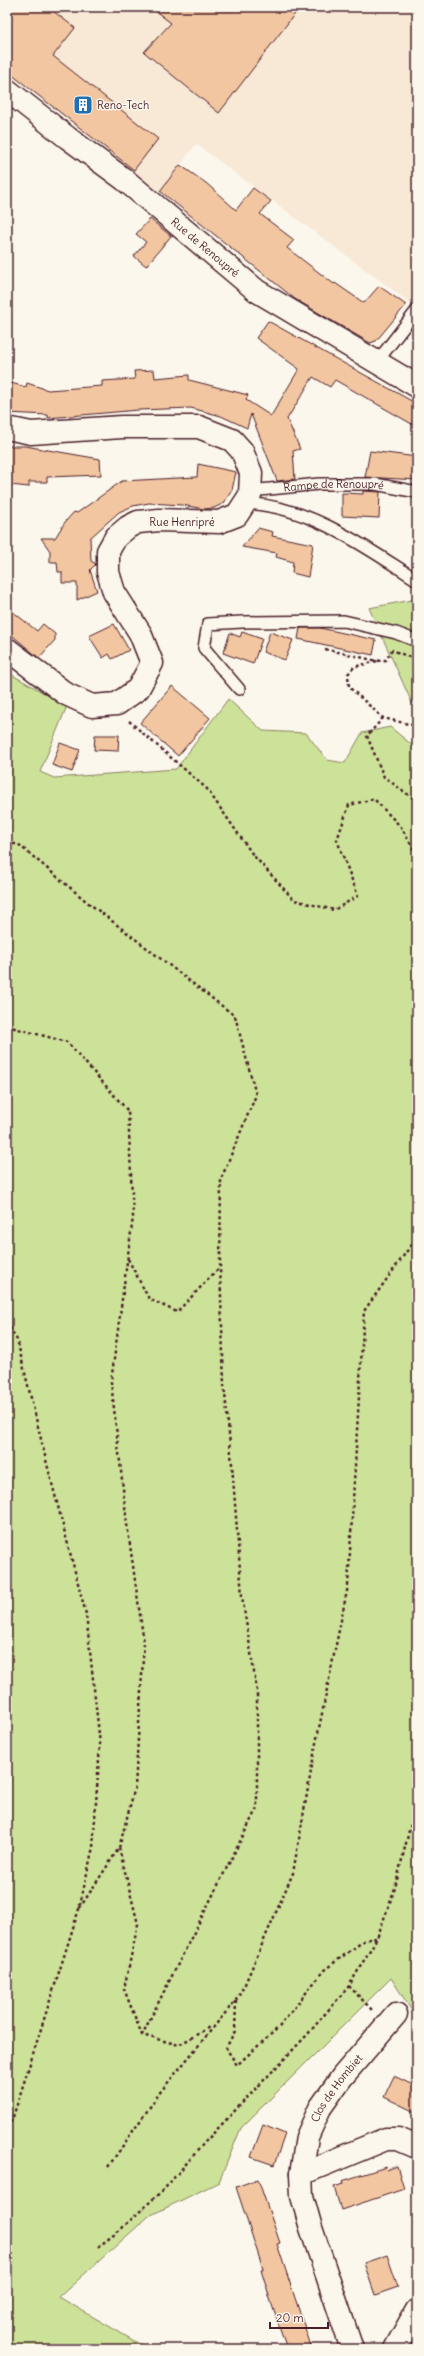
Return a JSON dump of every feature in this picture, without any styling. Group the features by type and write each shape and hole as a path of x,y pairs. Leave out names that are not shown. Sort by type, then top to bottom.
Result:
{"street":[{"name":"Rue de Renoupré","path":"7,90 126,180 257,291 417,386"},
{"path":"7,428 31,433 122,428 200,426 232,440 242,451 251,473 247,497"},
{"name":"Rue Henripré","path":"7,649 66,694 92,706 117,704 138,689 152,663 140,633 114,592 108,572 108,551 116,537 128,527 138,522 159,520 219,522 237,515 247,497"},
{"name":"Clos de Hombiet","path":"352,2349 311,2228 302,2196 301,2174 308,2137 320,2108 342,2077 392,2020"},
{"path":"301,2174 386,2139 398,2139 417,2147"},
{"path":"395,2349 417,2310"}],"lane":[{"path":"376,363 417,310"},
{"name":"Rampe de Renoupré","path":"247,497 319,484 375,484 417,492"},
{"path":"247,497 292,511 334,528 417,580"},
{"path":"239,689 204,648 208,624 242,622 344,621 396,633 417,641"}],"path":[{"path":"325,648 377,660 386,660 392,650 417,660"},
{"path":"377,660 354,667 348,674 349,687 383,718 417,726"},
{"path":"110,705 207,789 253,855 294,900 334,910 358,896 337,840 349,805 374,798 401,827 417,855"},
{"path":"383,718 367,736 369,743 384,777 417,801"},
{"path":"7,844 18,844 86,901 235,1016 256,1095 221,1179 220,1268 224,1384 232,1464 242,1596 257,1691 257,1808 142,2036"},
{"path":"7,1026 67,1042 128,1111 132,1217 111,1382 127,1524 144,1643 135,1787 119,1848 79,1909"},
{"path":"108,2167 161,2090 236,2000 245,1984 293,1872 316,1743 348,1586 364,1310 417,1237"},
{"path":"127,1258 149,1299 177,1312 220,1268"},
{"path":"7,1322 17,1340 86,1614 100,1744 93,1847 79,1909 13,2117 7,2129"},
{"path":"98,2247 120,2230 166,2187 205,2142 307,2035 349,1986 376,1938 395,1888 417,1806"},
{"path":"119,1848 138,1924 124,1989 142,2036"},
{"path":"236,2000 235,2031 226,2048 236,2065 280,2026 324,1970 365,1940 376,1938"},
{"path":"349,1986 392,2020"},
{"path":"142,2036 179,2045 214,2025"}],"shaded area":[{"path":"7,7 417,7 417,308 196,144 159,192 7,71"}],"green space":[{"path":"417,599 417,714 369,608"},
{"path":"7,672 67,706 40,772 54,778 176,769 228,699 263,731 306,733 327,760 345,763 362,733 390,727 417,749 417,2015 414,2014 391,1978 241,2128 219,2182 149,2216 59,2297 148,2349 7,2349"}],"building":[{"name":"Reno-Tech","path":"7,7 48,7 75,28 53,56 158,139 134,170 7,71"},
{"path":"150,7 300,7 219,113 144,52 171,23"},
{"path":"180,165 206,183 236,210 253,188 271,201 260,214 294,240 287,248 334,284 335,283 364,303 379,286 406,305 376,341 370,343 295,299 160,191"},
{"path":"150,219 171,236 146,266 134,256 146,242 136,234"},
{"path":"268,321 417,404 417,427 335,380 330,387 313,377 287,419 300,449 293,451 295,479 277,481 251,414 247,428 221,416 191,408 138,410 48,418 48,415 7,413 7,382 26,387 27,383 48,390 102,386 102,381 135,379 134,371 154,370 155,378 189,375 189,380 248,395 246,400 271,416 299,369 256,338"},
{"path":"7,446 25,446 100,459 101,475 47,477 47,482 29,482 29,487 10,485 10,481 7,480"},
{"path":"370,451 417,457 417,480 365,477"},
{"path":"198,464 236,472 232,490 224,503 214,508 204,509 182,505 149,503 133,506 119,512 90,538 91,561 96,564 90,570 97,591 77,600 77,583 62,583 62,572 58,572 57,562 50,562 50,551 41,538 55,538 65,522 74,512 77,513 122,481 197,477"},
{"path":"363,491 380,492 379,518 342,516 342,493 363,494"},
{"path":"258,528 273,532 272,536 313,544 308,577 292,573 293,562 276,557 277,553 242,547"},
{"path":"7,607 37,631 43,624 55,634 55,640 39,658 7,631"},
{"path":"114,624 129,650 112,659 109,654 103,658 89,636"},
{"path":"300,628 320,628 376,640 373,655 298,639"},
{"path":"242,632 262,639 253,664 223,653 230,633 240,637"},
{"path":"270,632 293,640 285,660 263,652"},
{"path":"172,686 210,718 178,756 140,723"},
{"path":"95,735 119,735 118,751 94,750"},
{"path":"60,743 80,750 72,772 52,765"},
{"path":"394,2076 417,2087 417,2113 384,2097"},
{"path":"263,2125 285,2134 274,2165 251,2157"},
{"path":"397,2166 404,2189 341,2210 334,2187 343,2184 342,2181 386,2167 387,2170"},
{"path":"258,2179 280,2243 277,2244 312,2349 287,2349 271,2302 261,2269 263,2269 236,2187"},
{"path":"387,2255 398,2287 375,2295 364,2263"}],"place":[{"name":"Reno-Tech","path":"83,105"}]}
